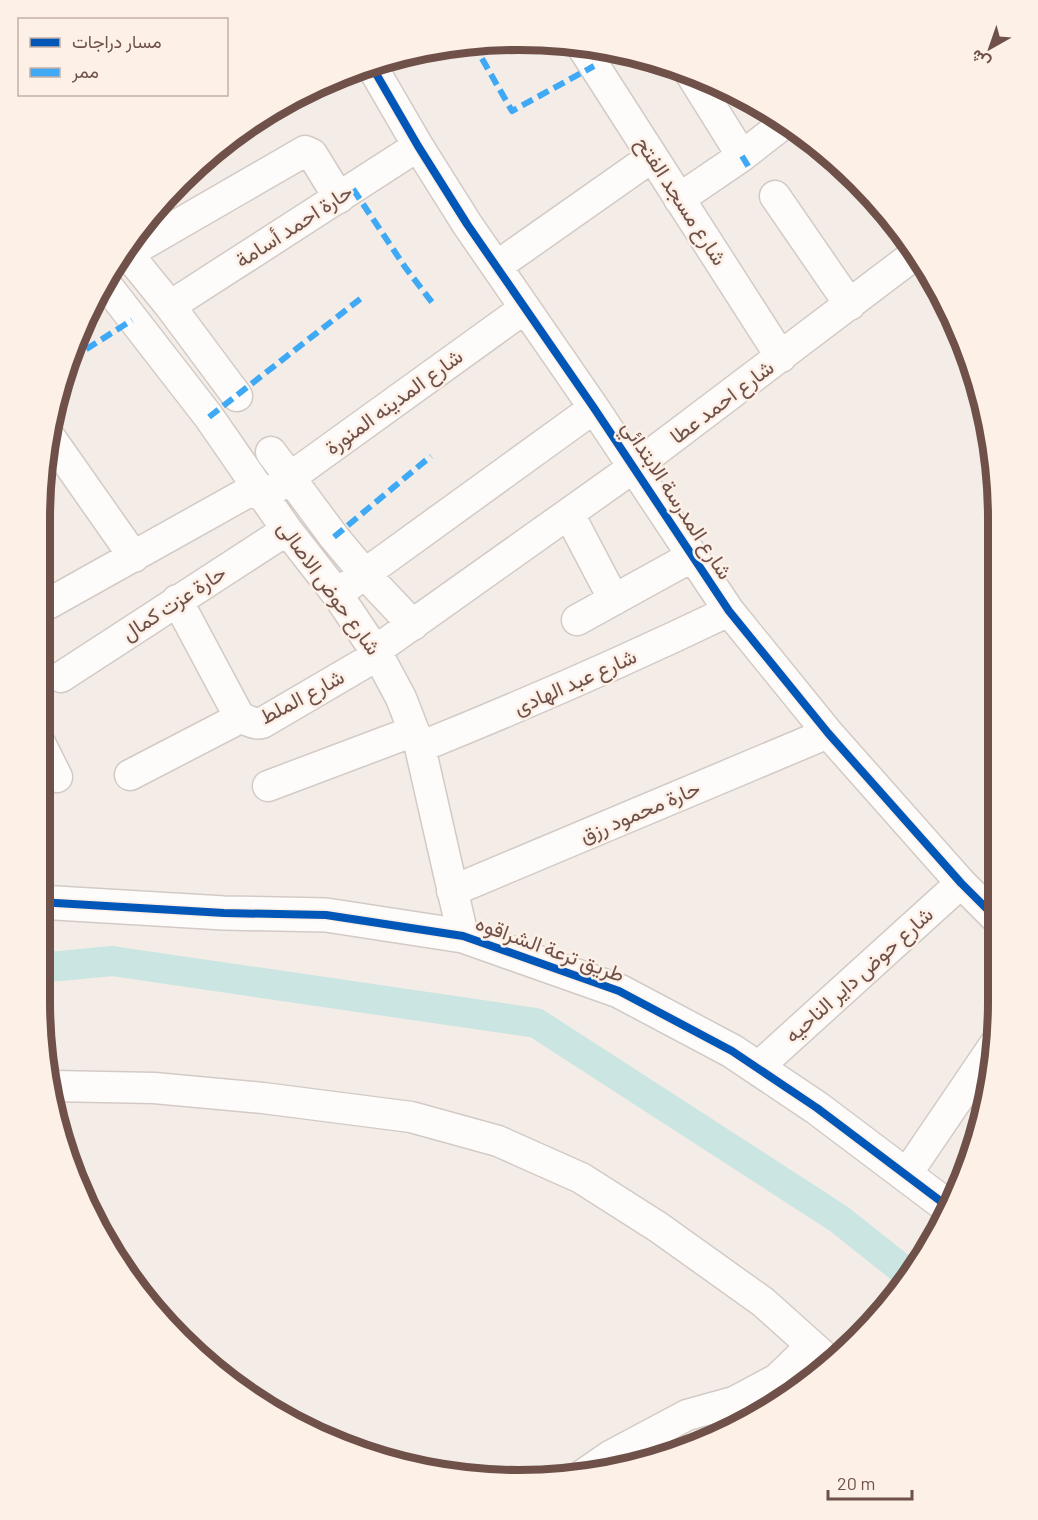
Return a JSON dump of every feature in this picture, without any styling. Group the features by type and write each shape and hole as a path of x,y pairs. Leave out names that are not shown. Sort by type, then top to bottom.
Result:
{"street":[{"name":"شارع مسجد الفتح","path":"586,55 781,357"},
{"name":"شارع المدرسة الابتدائي","path":"375,72 418,147 467,224 634,467 729,611 828,733 961,883 988,910"},
{"path":"697,84 742,156"},
{"path":"679,199 778,128"},
{"name":"حارة احمد أسامة","path":"170,306 418,147"},
{"path":"135,249 307,151 312,154 339,198"},
{"path":"497,266 652,158"},
{"path":"775,196 850,305"},
{"path":"130,257 170,306 237,396"},
{"name":"شارع احمد عطا","path":"376,653 634,467 909,259"},
{"name":"شارع حوض الاصالى","path":"110,289 209,417 287,530 337,594 376,653 401,698 417,739 463,936"},
{"name":"شارع المدينه المنورة","path":"50,599 290,478 525,308"},
{"path":"337,594 594,408"},
{"path":"56,445 134,557"},
{"name":"شارع حوض الاصالى","path":"271,452 334,537 413,625"},
{"path":"569,514 614,600"},
{"name":"حارة عزت كمال","path":"61,677 287,530"},
{"path":"577,620 693,556"},
{"path":"177,600 240,718"},
{"name":"شارع عبد الهادى","path":"268,786 524,705 627,660 729,611"},
{"name":"شارع الملط","path":"130,776 240,718 253,724 262,723 376,653"},
{"name":"حارة محمود رزق","path":"452,891 828,733"},
{"path":"50,763 57,777"},
{"name":"شارع حوض داير الناحيه","path":"757,1068 961,883"},
{"name":"طريق ترعة الشراقوه","path":"50,903 224,913 326,915 463,936 619,991 732,1051 818,1108 943,1203"},
{"path":"906,1174 984,1060"},
{"path":"58,1086 154,1088 263,1098 411,1117 498,1141 581,1178 658,1227 763,1302 821,1354 734,1402 687,1415 599,1463"}],"waterway":[{"path":"50,967 112,961 536,1023 839,1219 903,1270"}],"marked path":[{"path":"478,52 512,111 594,66"},
{"path":"742,156 751,171"},
{"path":"353,189 405,267 434,305"},
{"path":"209,417 364,296"},
{"path":"79,354 132,320"},
{"path":"334,537 431,456"}],"cycle path":[{"path":"375,72 467,224 594,408 729,611 828,733 961,883 988,910"},
{"path":"50,903 224,913 326,915 463,936 619,991 732,1051 817,1108 943,1203"}]}
